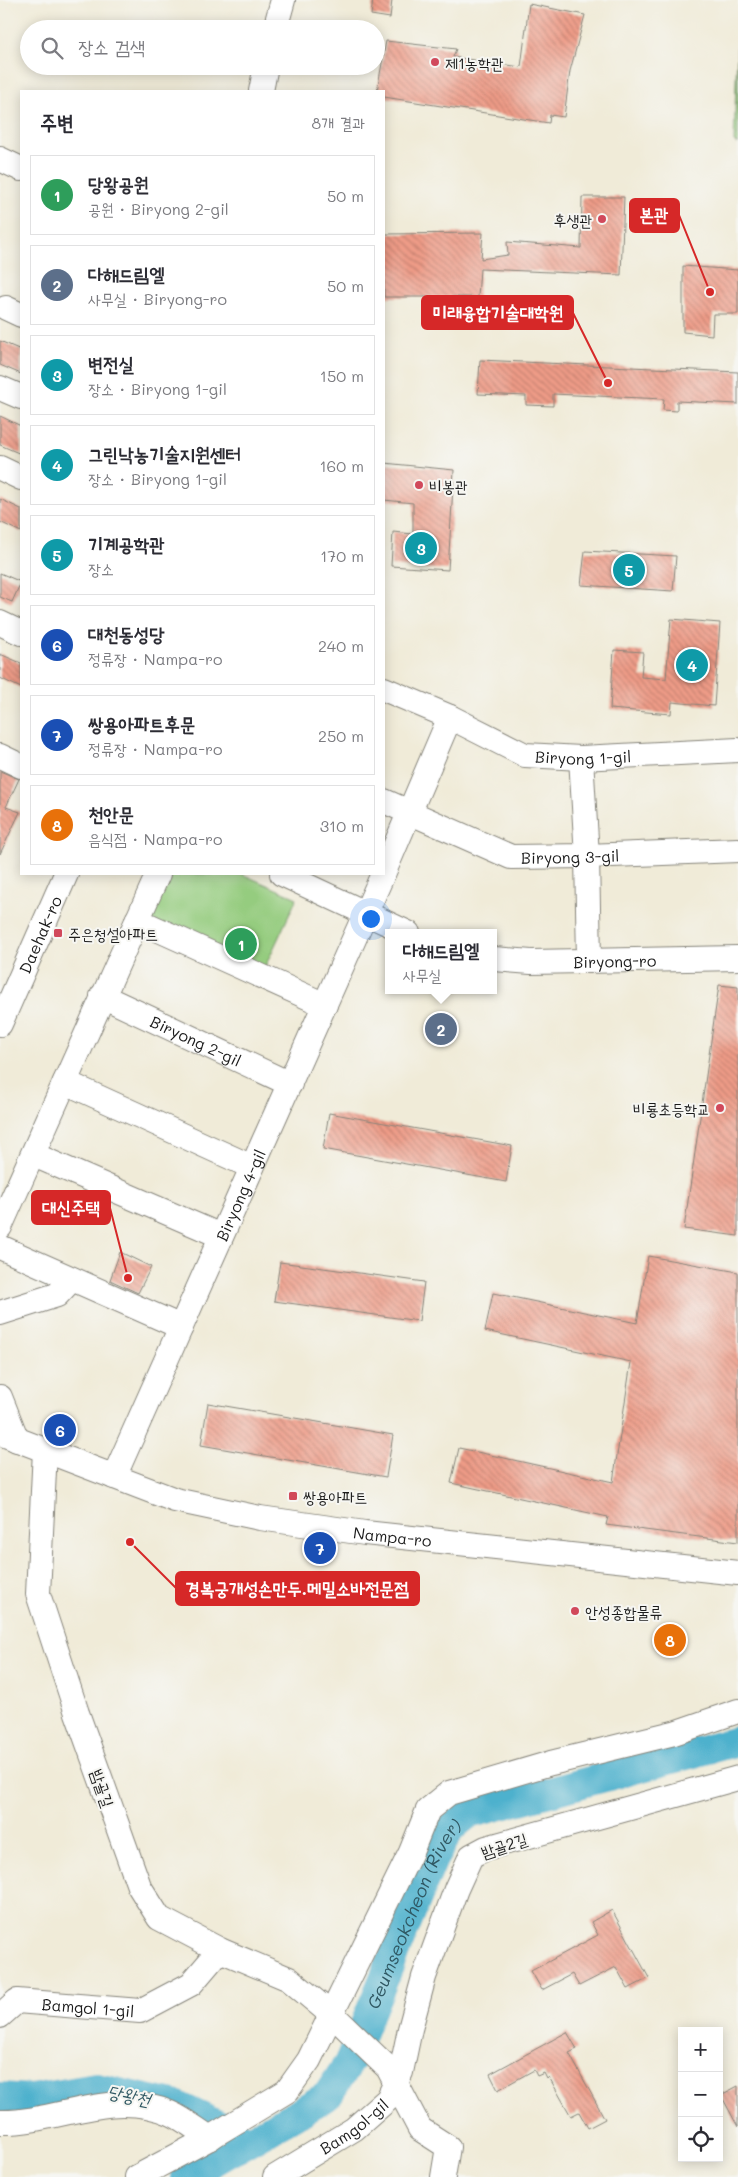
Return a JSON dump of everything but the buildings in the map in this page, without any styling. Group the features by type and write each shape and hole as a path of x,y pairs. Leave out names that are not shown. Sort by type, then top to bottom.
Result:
{"street":[{"path":"276,20 277,2"},
{"path":"260,90 264,75"},
{"path":"0,159 20,169"},
{"path":"0,388 20,397"},
{"path":"0,468 20,478"},
{"path":"0,623 20,633"},
{"name":"Biryong 1-gil","path":"385,689 450,717 525,755 581,758 738,750"},
{"name":"Biryong 4-gil","path":"385,868 450,717"},
{"path":"0,756 20,766"},
{"path":"581,758 587,856 589,961"},
{"name":"Biryong 3-gil","path":"385,801 511,856 587,856 738,850"},
{"name":"Daehak-ro","path":"0,1024 66,875"},
{"path":"0,1227 34,1155 102,996 158,875"},
{"path":"284,875 400,929"},
{"name":"Biryong 4-gil","path":"114,1477 382,875"},
{"path":"137,920 325,1005"},
{"name":"Biryong-ro","path":"497,959 531,962 738,958"},
{"name":"Biryong 2-gil","path":"102,996 290,1084"},
{"path":"65,1082 252,1167"},
{"path":"34,1155 222,1236"},
{"path":"0,1247 181,1327"},
{"path":"0,1313 57,1295 72,1279"},
{"path":"0,1397 9,1436"},
{"name":"Nampa-ro","path":"9,1436 175,1500 260,1518 365,1533 738,1573"},
{"name":"밤골길","path":"45,1450 38,1594 80,1722 139,1886 159,1918 220,1950 289,1979 334,2017"},
{"path":"136,2177 220,2132 287,2091 309,2060 334,2017 411,1852 428,1810 449,1793 552,1763 674,1733 738,1711"},
{"name":"밤골2길","path":"393,2075 401,2072 424,1977 456,1889 471,1856 486,1848 738,1778"},
{"name":"Bamgol 1-gil","path":"0,2016 17,2001 140,2011 191,1984 220,1950"},
{"name":"Bamgol-gil","path":"334,2017 393,2075 420,2129 448,2147 443,2177"},
{"name":"Bamgol-gil","path":"275,2177 354,2129 388,2099 393,2075"},
{"path":"0,2122 27,2121 106,2104 139,2104 220,2132"}],"green space":[{"path":"738,20 738,144 734,142"},
{"path":"169,875 244,875 297,898 264,969 151,920"}],"waterway":[{"name":"Geumseokcheon (River)","path":"186,2177 327,2096 350,2061 433,1859 451,1828 468,1814 738,1741"},
{"name":"당왕천","path":"0,2097 32,2099 96,2088 178,2106 249,2140"}],"place":[{"name":"제1농학관","path":"435,62"},
{"name":"후생관","path":"602,219"},
{"name":"본관","path":"710,292"},
{"name":"미래융합기술대학원","path":"608,383"},
{"name":"비봉관","path":"419,485"},
{"name":"변전실","path":"421,548"},
{"name":"기계공학관","path":"629,570"},
{"name":"그린낙농기술지원센터","path":"692,665"},
{"name":"주은청설아파트","path":"58,933"},
{"name":"당왕공원","path":"241,944"},
{"name":"다해드림엘","path":"441,1029"},
{"name":"비룡초등학교","path":"720,1108"},
{"name":"대신주택","path":"128,1278"},
{"name":"대천동성당","path":"60,1430"},
{"name":"쌍용아파트","path":"293,1496"},
{"name":"경복궁개성손만두.메밀소바전문점","path":"130,1542"},
{"name":"쌍용아파트후문","path":"320,1548"},
{"name":"안성종합물류","path":"575,1611"},
{"name":"천안문","path":"670,1640"}]}
